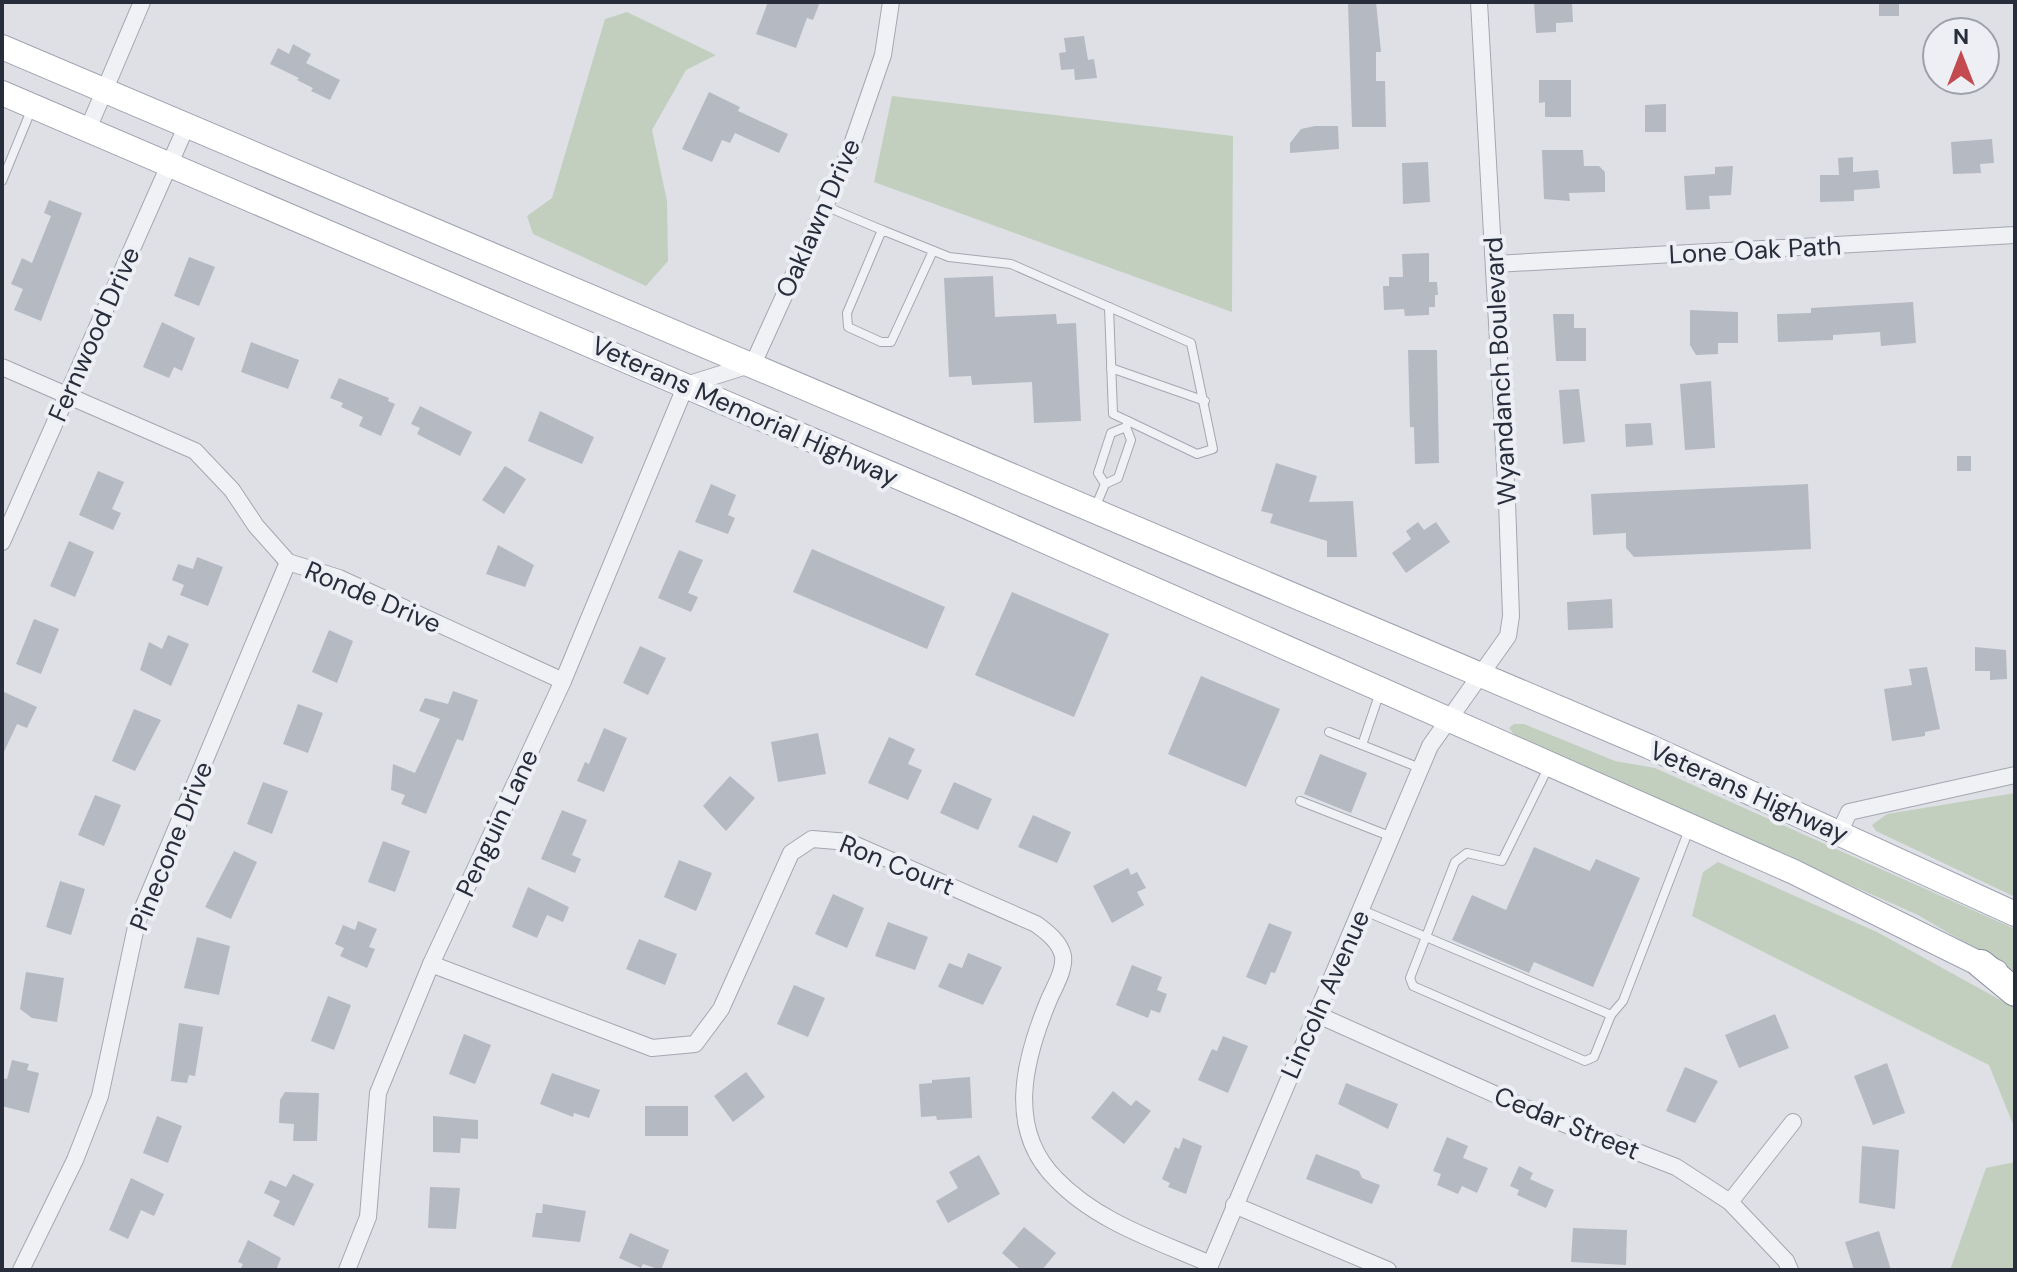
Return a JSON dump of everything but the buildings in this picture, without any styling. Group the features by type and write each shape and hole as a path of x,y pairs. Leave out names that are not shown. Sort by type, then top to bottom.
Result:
{"highway":[{"path":"1981,964 2015,992"}],"main road":[{"name":"Veterans Memorial Highway","path":"2,47 1481,675"},
{"name":"Veterans Memorial Highway","path":"2,93 686,385 1549,766"},
{"name":"Veterans Highway","path":"1481,675 2015,914"},
{"path":"1549,766 1794,872 1981,964 2015,984"}],"street":[{"path":"88,129 142,2"},
{"name":"Oaklawn Drive","path":"753,364 849,153 883,55 891,2"},
{"name":"Wyandanch Boulevard","path":"1448,722 1508,636 1511,616 1479,2"},
{"name":"Fernwood Drive","path":"2,542 186,127"},
{"name":"Lone Oak Path","path":"1495,264 2015,235"},
{"path":"686,385 753,364"},
{"name":"Ronde Drive","path":"2,367 195,451 232,490 256,526 288,562 339,578 563,681"},
{"name":"Penguin Lane","path":"347,1270 368,1217 378,1093 431,964 563,681 686,385"},
{"name":"Pinecone Drive","path":"21,1270 75,1160 100,1096 137,922 288,562"},
{"name":"Lincoln Avenue","path":"1209,1267 1430,746 1448,722"},
{"path":"1839,833 1849,812 2015,775"},
{"name":"Ron Court","path":"431,964 652,1048 695,1044 721,1009 791,853 812,839 849,842 1036,924 1057,943 1063,965 1028,1055 1022,1104 1028,1132 1039,1159 1072,1195 1108,1219 1209,1267"},
{"name":"Cedar Street","path":"1316,1014 1539,1114 1676,1167 1730,1202 1786,1261 1790,1270"},
{"path":"1730,1202 1793,1122"},
{"path":"1234,1205 1388,1270"}],"lane":[{"path":"2,181 32,106"},
{"path":"825,206 949,257 1011,264 1109,307 1191,343 1215,443 1207,454 1197,454 1127,424 1113,414 1109,307"},
{"path":"882,230 846,321 848,327 881,342 894,338 933,251"},
{"path":"1111,368 1205,401"},
{"path":"1105,484 1098,473 1111,433 1127,424"},
{"path":"1093,512 1105,484 1118,478 1131,440 1127,424"},
{"path":"1362,745 1380,691"},
{"path":"1329,732 1421,768"},
{"path":"1549,766 1502,861 1460,855 1410,978 1413,986 1585,1061 1594,1057 1611,1015 1623,1001 1690,827"},
{"path":"1300,801 1392,837"},
{"path":"1362,910 1424,939 1611,1015"}],"green space":[{"path":"627,12 716,55 686,70 652,130 667,201 668,261 646,286 533,234 527,216 552,198 605,19"},
{"path":"892,96 1233,136 1232,312 874,182"},
{"path":"1514,724 1524,724 1615,761 1655,768 2015,929 2015,972 1918,915 1515,736 1509,728"},
{"path":"2015,793 2015,897 1876,831 1872,825 1887,814"},
{"path":"1718,862 1877,932 2015,1008 2015,1129 1989,1065 1692,916 1703,872"},
{"path":"2015,1162 2015,1270 1950,1270 1986,1168"}]}
